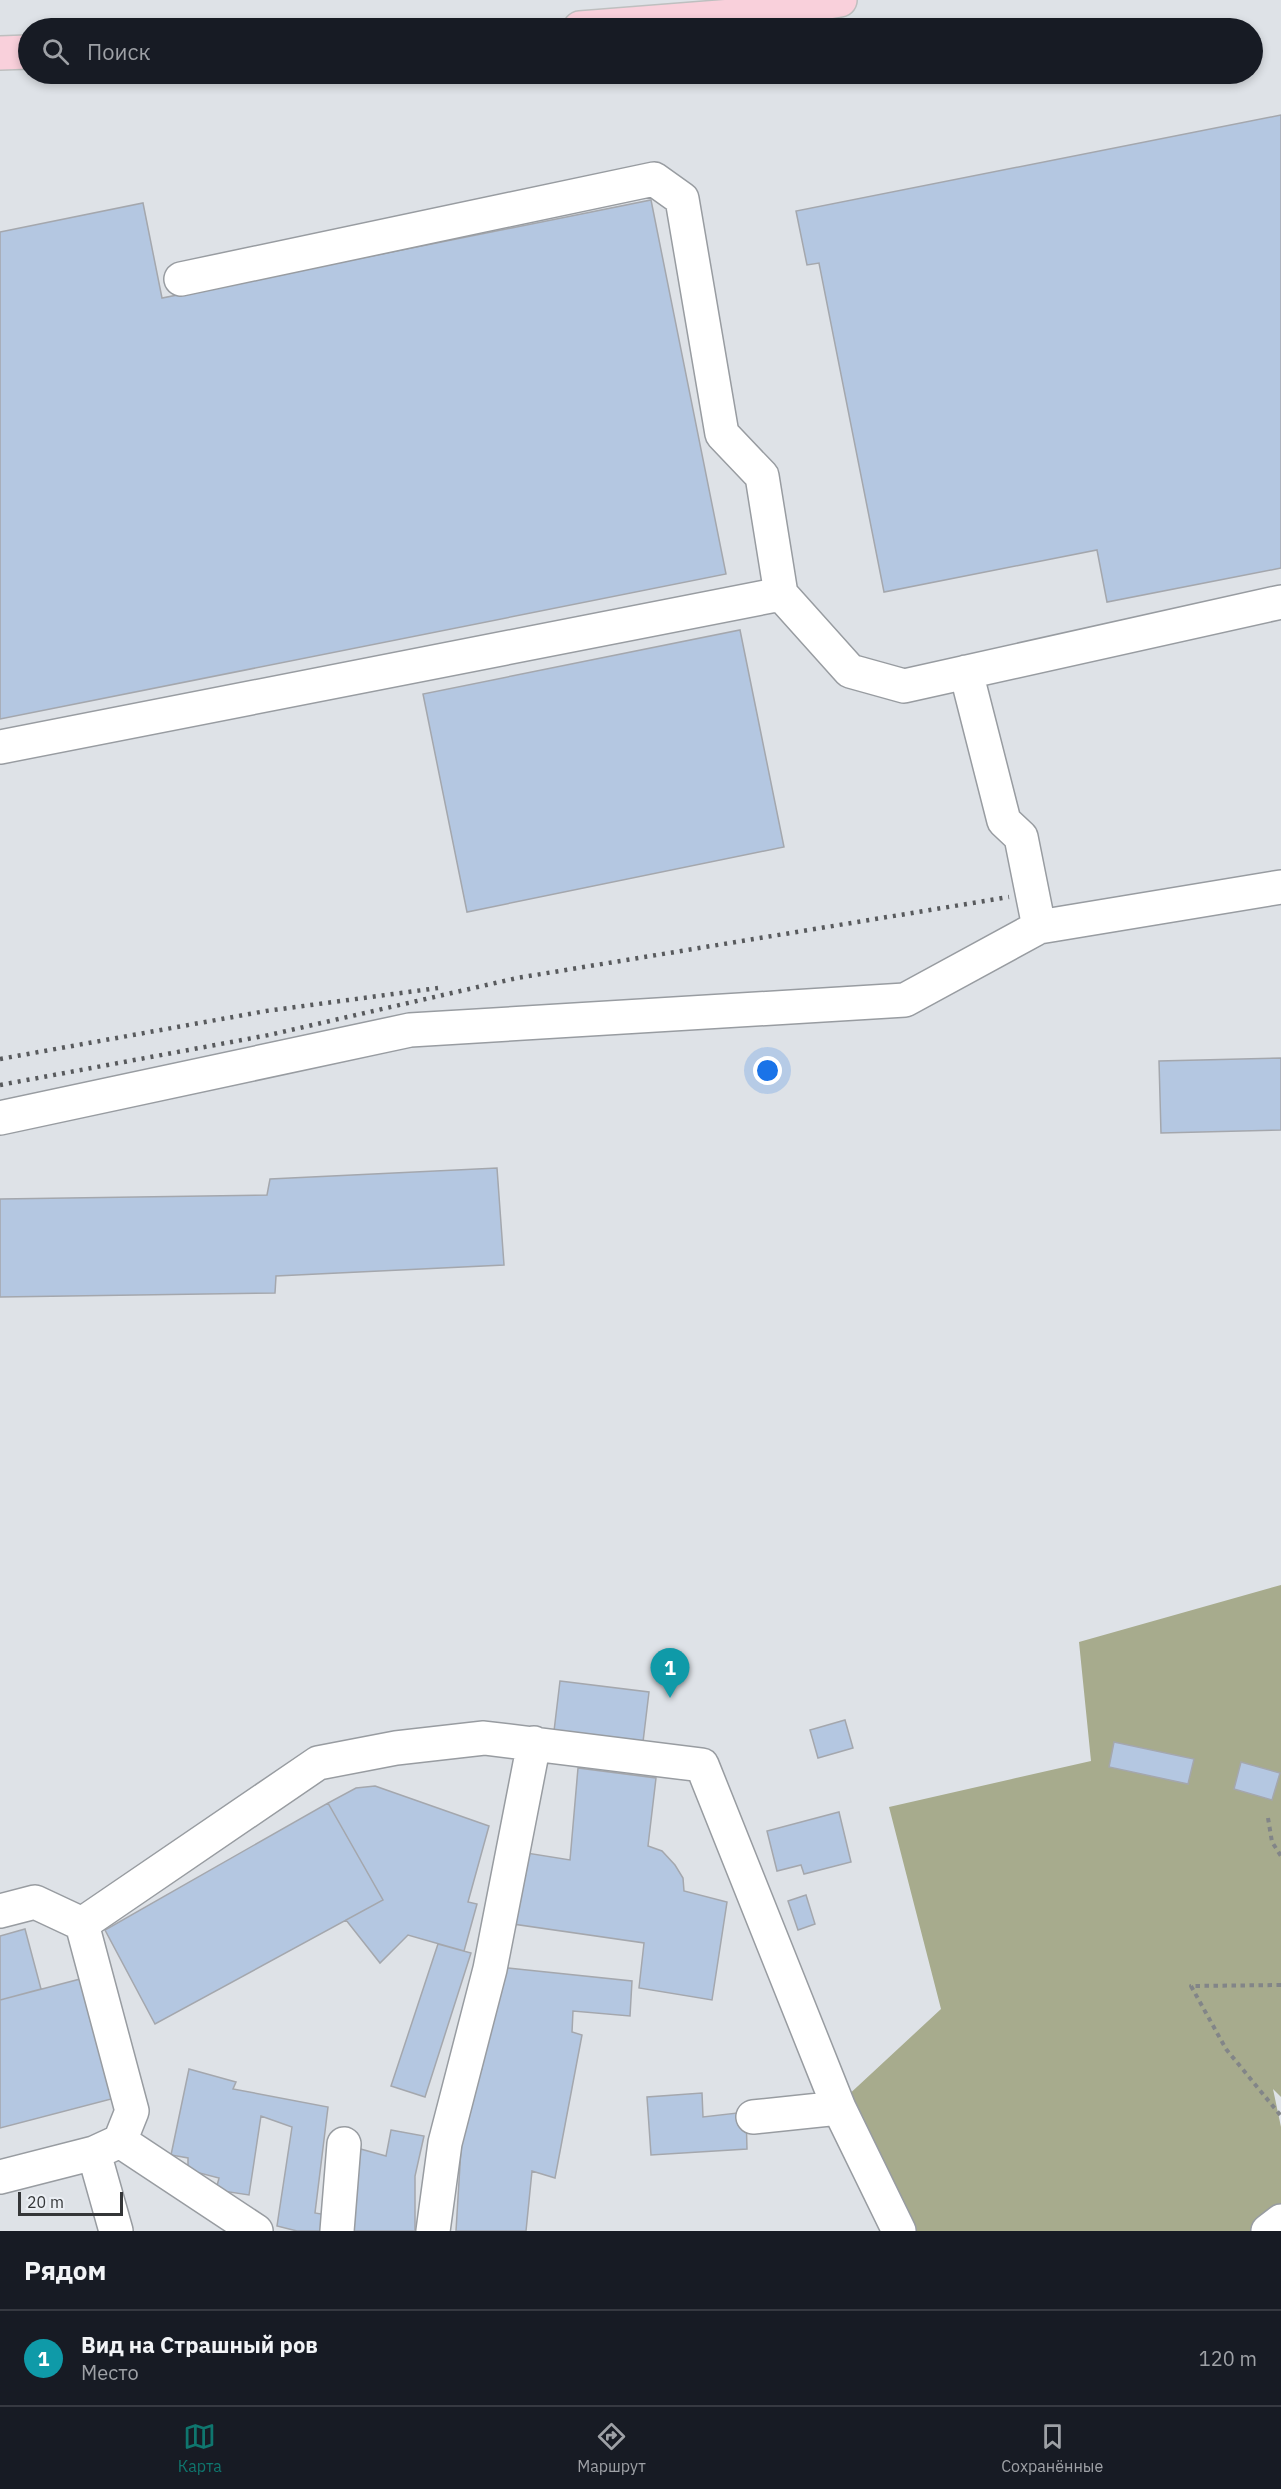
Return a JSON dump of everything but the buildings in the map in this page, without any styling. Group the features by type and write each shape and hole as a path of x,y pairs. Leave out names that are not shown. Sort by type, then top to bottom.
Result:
{"main road":[{"path":"706,18 757,14 840,0"},
{"path":"0,53 18,52"}],"street":[{"path":"181,279 654,179 681,199 722,434 762,476 781,594 850,671 904,686 1281,602"},
{"path":"0,747 781,594"},
{"path":"966,672 1004,821 1022,837 1039,927"},
{"path":"0,1118 410,1030 905,1000 1039,927 1281,887"},
{"path":"82,1923 318,1763 396,1748 484,1738 702,1764 839,2108 899,2231"},
{"path":"433,2231 445,2143 490,1969 534,1743"},
{"path":"0,1911 35,1902 82,1923"},
{"path":"0,2177 107,2147 132,2111 82,1923"},
{"path":"753,2117 839,2108"},
{"path":"337,2231 344,2144"},
{"path":"107,2147 116,2231"},
{"path":"107,2147 256,2231"},
{"path":"1268,2231 1281,2222"}],"path":[{"path":"1268,1818 1272,1842 1281,1856"},
{"path":"1281,1985 1191,1986 1226,2049 1281,2116"}],"green space":[{"path":"1281,1585 1281,2097 1273,2089 1281,2127 1281,2216 1263,2231 916,2231 844,2099 941,2009 889,1807 1091,1761 1079,1642"}],"railway":[{"path":"0,1085 269,1035 517,978 1009,897"},
{"path":"0,1059 266,1011 438,988"}],"place":[{"name":"Вид на Страшный ров","path":"670,1698"}]}
